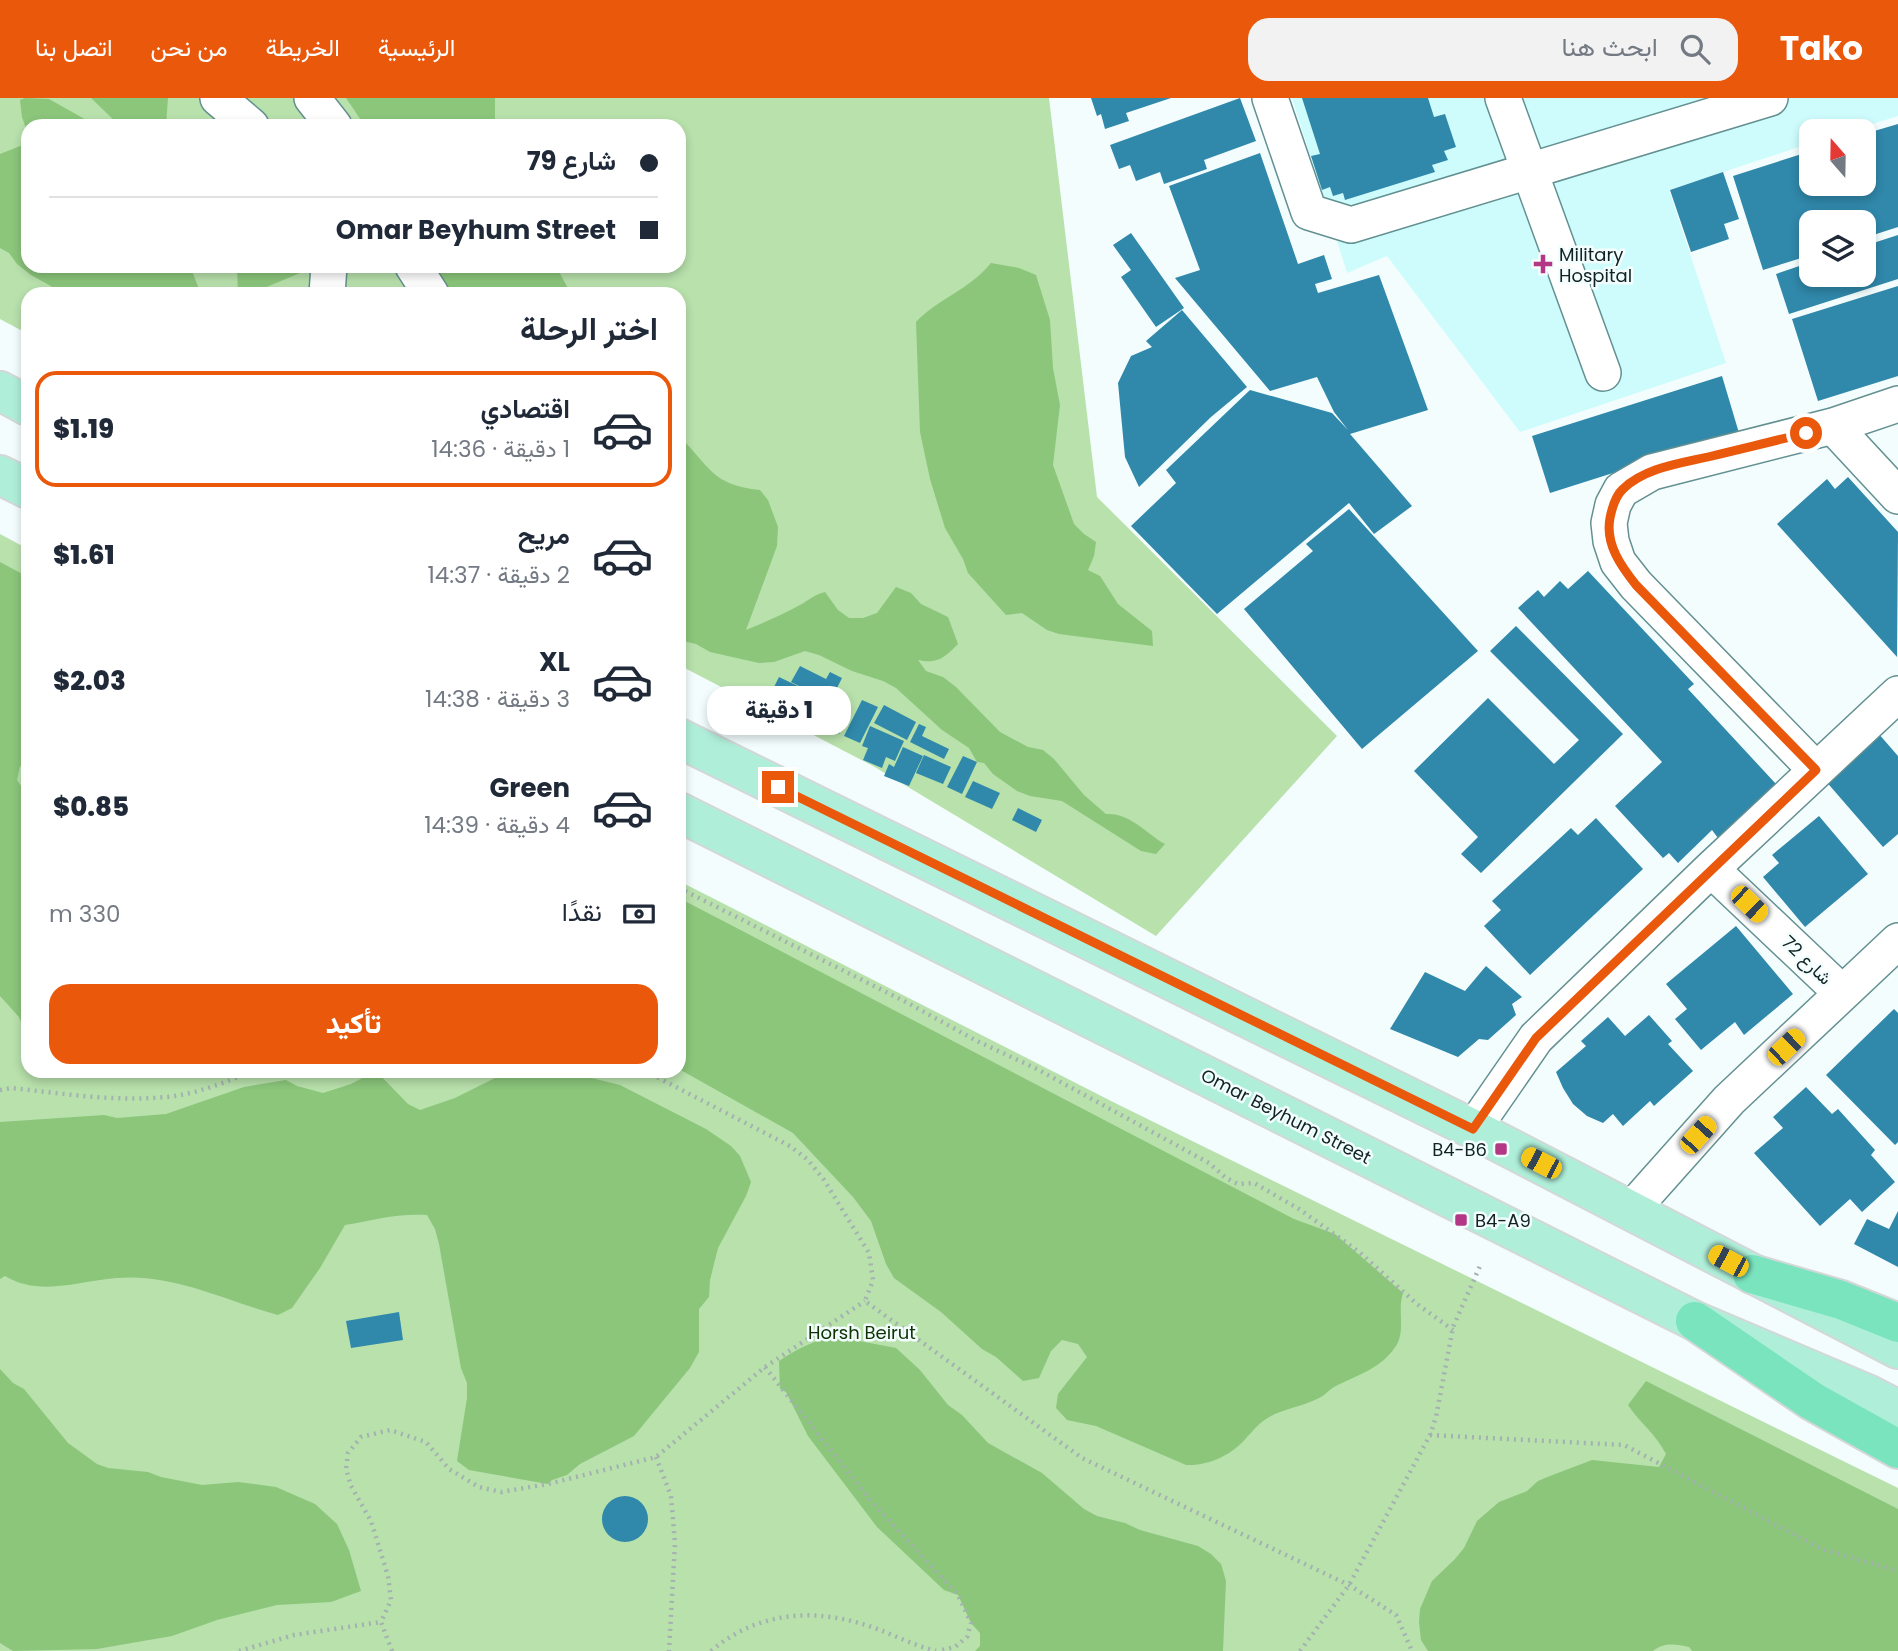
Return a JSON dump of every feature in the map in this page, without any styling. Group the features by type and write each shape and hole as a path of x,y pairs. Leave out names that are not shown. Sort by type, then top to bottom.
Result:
{"highway":[{"path":"1752,1274 1841,1300 1898,1323"},
{"path":"1695,1321 1823,1408 1898,1449"}],"main road":[{"path":"0,391 21,402"},
{"path":"0,475 21,486"},
{"path":"686,741 1473,1129 1898,1349"},
{"name":"Omar Beyhum Street","path":"686,815 1695,1321 1867,1394 1898,1410"}],"street":[{"path":"218,98 243,119"},
{"path":"312,98 328,119"},
{"path":"1270,98 1308,212 1351,225 1770,98"},
{"path":"1503,98 1603,373"},
{"path":"1816,770 1636,585 1618,562 1609,523 1613,505 1621,490 1637,479 1673,466 1833,426 1898,404"},
{"path":"1833,426 1898,496"},
{"path":"1473,1129 1536,1038 1898,694"},
{"name":"شارع 72","path":"1712,869 1842,993"},
{"path":"1631,1210 1729,1100 1898,941"}],"path":[{"path":"686,892 1090,1097 1209,1164 1226,1178 1238,1184 1254,1183 1299,1209 1358,1251 1418,1304 1453,1330"},
{"path":"0,1090 12,1088 100,1098 176,1096 236,1078"},
{"path":"391,1651 381,1622 391,1600 388,1576 370,1521 351,1486 346,1469 348,1453 361,1437 390,1430 426,1442 449,1469 479,1487 501,1492 548,1484 656,1457 765,1367 865,1301 873,1280 869,1253 824,1180 808,1160 790,1146 659,1078"},
{"path":"1300,1651 1349,1585 1430,1435 1453,1330 1480,1266"},
{"path":"865,1301 1082,1458 1349,1585 1396,1615 1412,1651"},
{"path":"711,1651 728,1636 756,1624 796,1614 828,1615 858,1622 937,1651 955,1647 968,1637 971,1623 958,1595 871,1502 765,1367"},
{"path":"1430,1435 1624,1445 1822,1549 1898,1571"},
{"path":"656,1457 671,1496 675,1543 669,1651"},
{"path":"239,1651 294,1636 381,1622"}],"shaded area":[{"name":"Military Hospital","path":"1292,98 1898,98 1898,116 1876,123 1876,119 1799,119 1799,147 1669,190 1726,363 1520,432 1387,256 1347,273"}],"green space":[{"path":"0,98 1049,98 1097,497 1337,736 1156,936 873,766 686,669 686,287 21,287 21,330 0,319"},
{"path":"91,98 168,98 166,119 113,119"},
{"path":"346,98 495,98 495,119 360,119"},
{"path":"49,99 85,119 23,119 20,100"},
{"path":"21,146 21,267 9,253 0,248 0,154"},
{"path":"991,263 1019,268 1036,275 1050,320 1053,368 1060,405 1053,465 1074,524 1096,542 1088,570 1100,576 1118,604 1152,631 1153,646 1059,634 1047,630 1022,613 1006,615 968,573 945,528 930,479 920,432 916,322 973,281"},
{"path":"28,273 193,273 198,287 52,287"},
{"path":"237,273 300,273 267,287 238,287"},
{"path":"436,273 560,273 567,287 448,287"},
{"path":"686,444 721,479 760,490 768,500 778,527 777,546 746,630 825,592 838,610 849,618 863,618 877,613 896,587 911,593 921,604 948,617 958,644 940,659 918,660 926,671 943,677 956,687 1000,732 1028,747 1043,750 1084,795 1106,814 1130,820 1165,844 1156,854 1141,851 1062,801 1017,791 993,774 984,763 977,762 969,748 942,730 896,688 883,681 805,651 774,662 759,663 710,652 686,642"},
{"name":"Horsh Beirut","path":"0,534 21,545 21,1078 686,1078 686,885 1115,1103 1898,1488 1898,1651 0,1651"},
{"path":"0,562 21,573 21,766 17,780 21,786 21,1022 0,996"},
{"path":"686,902 1294,1219 1335,1234 1403,1293 1399,1340 1390,1354 1376,1366 1311,1402 1272,1416 1234,1449 1219,1458 1203,1464 1186,1465 1096,1426 1067,1420 1056,1408 1058,1394 1087,1357 1078,1344 1062,1340 1051,1351 1039,1378 1023,1381 941,1312 894,1278 886,1264 871,1221 853,1197 793,1133 686,1073"},
{"path":"363,1078 383,1078 408,1104 420,1110 455,1098 495,1078 592,1078 620,1085 706,1129 731,1146 740,1156 751,1182 718,1248 709,1297 699,1309 699,1352 690,1368 634,1436 548,1484 469,1470 457,1461 467,1383 461,1368 439,1244 427,1215 396,1216 345,1225 292,1308 278,1315 198,1289 158,1280 116,1278 45,1287 32,1286 5,1276 0,1279 0,1122 166,1114 244,1087 286,1080 323,1093"},
{"path":"838,1337 896,1348 920,1370 948,1405 962,1415 988,1443 1042,1473 1084,1509 1140,1530 1198,1546 1211,1554 1221,1564 1226,1581 1223,1651 975,1651 980,1646 980,1633 971,1623 958,1595 944,1590 877,1527 808,1436 786,1392 780,1389 779,1361 807,1345"},
{"path":"0,1369 13,1383 24,1389 68,1443 97,1464 108,1468 148,1472 202,1485 238,1482 276,1487 315,1504 337,1524 349,1550 361,1591 331,1602 277,1605 217,1620 172,1636 97,1649 13,1651 0,1643"},
{"path":"1646,1381 1898,1509 1898,1651 1692,1651 1689,1647 1670,1644 1653,1651 1428,1651 1421,1640 1419,1622 1420,1609 1432,1581 1464,1548 1477,1521 1499,1502 1527,1491 1538,1481 1592,1460 1659,1467 1666,1454 1658,1440 1628,1405"}],"building":[{"path":"1091,98 1171,98 1126,113 1129,121 1105,129 1101,114 1097,116"},
{"path":"1240,98 1256,141 1204,160 1207,169 1164,184 1160,172 1136,181 1130,165 1119,169 1110,145"},
{"path":"1302,98 1428,98 1434,117 1445,114 1456,147 1444,151 1448,160 1432,165 1435,172 1345,200 1343,193 1333,196 1330,187 1322,190 1311,156 1320,154"},
{"path":"1898,124 1898,227 1876,234 1876,210 1799,210 1799,259 1763,270 1733,176 1799,155 1799,196 1876,196 1876,130"},
{"path":"1260,153 1298,264 1324,255 1332,279 1315,284 1318,293 1379,275 1428,410 1350,434 1412,506 1374,534 1349,503 1217,614 1131,526 1176,483 1166,470 1250,390 1332,413 1348,430 1334,412 1317,377 1270,391 1175,278 1200,270 1169,186"},
{"path":"1723,172 1739,219 1724,224 1729,239 1691,252 1670,190"},
{"path":"1131,233 1184,308 1156,327 1121,277 1131,270 1113,245"},
{"path":"1898,235 1898,279 1876,286 1876,242"},
{"path":"1799,266 1799,287 1873,287 1789,314 1776,274"},
{"path":"1898,286 1898,376 1818,401 1792,319"},
{"path":"1182,310 1247,387 1211,417 1139,487 1125,457 1118,383 1131,356 1152,347 1146,341"},
{"path":"1722,376 1739,433 1550,493 1532,436"},
{"path":"1848,477 1898,532 1897,657 1777,524 1827,479 1835,489"},
{"path":"1349,509 1478,651 1362,749 1244,609 1313,551 1306,544"},
{"path":"1588,571 1694,684 1688,689 1776,784 1718,838 1712,830 1678,863 1669,853 1663,858 1615,806 1662,762 1518,608 1538,590 1544,597 1560,581 1568,589"},
{"path":"1516,626 1623,734 1481,873 1461,854 1478,837 1414,771 1488,698 1554,764 1579,740 1490,651"},
{"path":"800,666 826,679 830,672 842,678 835,692 846,698 842,705 833,701 830,706 849,715 839,734 814,721 825,699 791,682"},
{"path":"779,677 802,688 782,728 759,717"},
{"path":"752,692 765,700 755,715 743,708"},
{"path":"805,692 821,699 806,732 790,725"},
{"path":"862,700 878,707 860,743 844,736"},
{"path":"884,705 916,722 907,740 874,723"},
{"path":"919,724 926,727 922,736 949,749 944,759 910,742"},
{"path":"870,726 904,741 895,761 886,757 882,768 863,760 868,748 862,746"},
{"path":"1878,733 1898,756 1898,834 1883,847 1824,779"},
{"path":"903,747 923,756 909,786 884,776 889,764 894,767"},
{"path":"924,755 951,767 943,784 916,773"},
{"path":"963,756 977,762 962,794 947,787"},
{"path":"973,781 1000,793 992,809 965,797"},
{"path":"1018,808 1042,820 1036,832 1012,820"},
{"path":"1819,816 1868,874 1805,927 1763,877 1779,863 1772,855"},
{"path":"1596,818 1643,869 1530,975 1484,926 1501,910 1492,901 1571,828 1578,835"},
{"path":"1736,926 1793,994 1744,1035 1735,1022 1701,1050 1675,1019 1687,1009 1666,984"},
{"path":"1486,966 1522,997 1512,1004 1516,1015 1488,1040 1479,1039 1458,1057 1390,1029 1425,972 1465,991"},
{"path":"1894,1009 1898,1013 1898,1142 1895,1145 1826,1075"},
{"path":"1649,1015 1672,1041 1668,1044 1693,1071 1654,1106 1650,1101 1623,1126 1613,1114 1603,1123 1587,1116 1573,1104 1556,1072 1586,1046 1581,1041 1608,1017 1625,1036"},
{"path":"1806,1087 1832,1114 1838,1109 1875,1150 1871,1155 1895,1182 1862,1212 1850,1199 1820,1226 1754,1153 1783,1128 1773,1117"},
{"path":"1898,1211 1898,1267 1854,1244 1867,1219 1889,1229"},
{"path":"399,1312 403,1340 351,1348 346,1321"},
{"path":"625,1496 641,1503 648,1519 641,1535 625,1542 609,1535 602,1519 609,1503"}],"place":[{"name":"Military Hospital","path":"1543,264"},
{"name":"B4-B6","path":"1501,1149"},
{"name":"B4-A9","path":"1461,1220"}],"route":[{"path":"778,787 1473,1129 1536,1038 1816,770 1636,585 1618,562 1609,523 1613,505 1621,490 1652,472 1806,433"}]}
